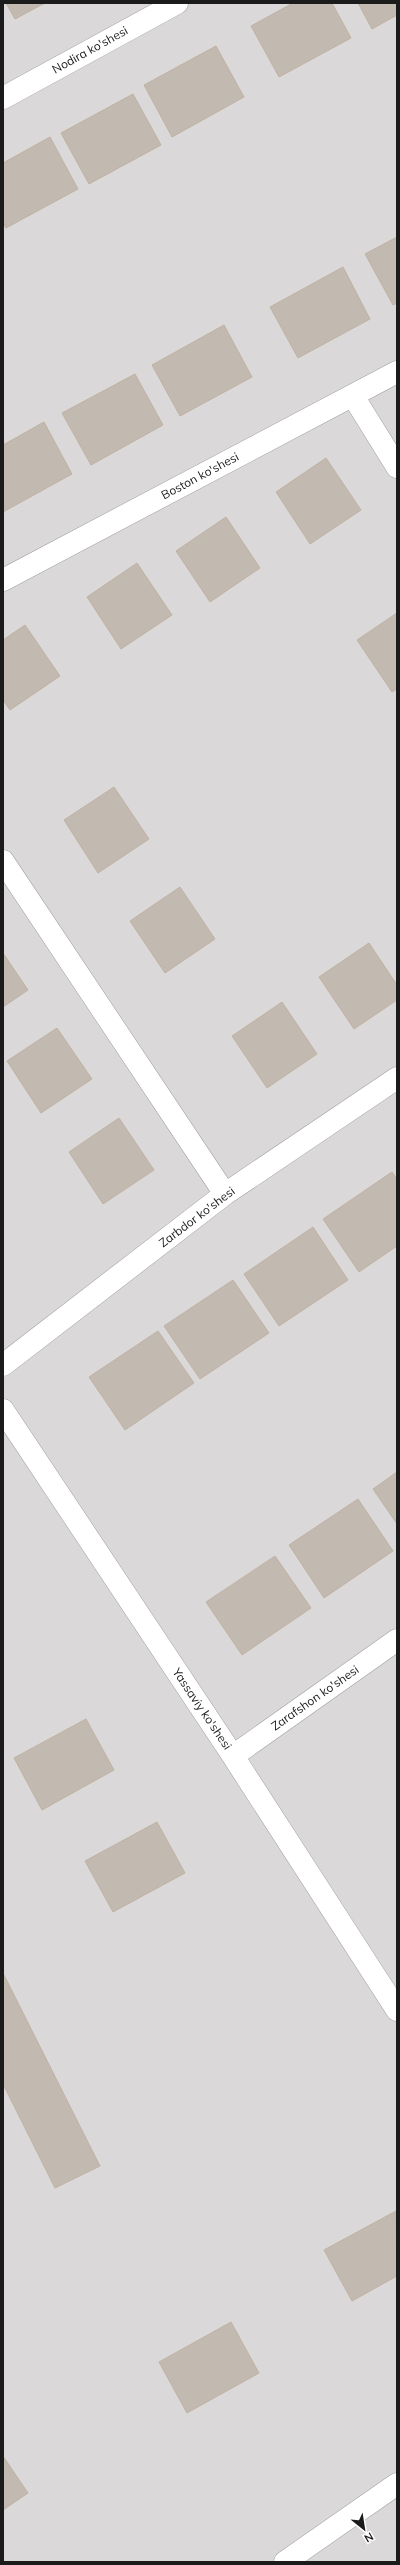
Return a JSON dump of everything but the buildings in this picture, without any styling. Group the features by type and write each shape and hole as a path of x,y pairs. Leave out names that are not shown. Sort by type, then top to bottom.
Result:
{"street":[{"name":"Nodira ko'shesi","path":"3,98 178,3"},
{"name":"Boston ko'shesi","path":"3,580 397,372"},
{"path":"353,396 397,467"},
{"path":"3,861 225,1194"},
{"name":"Zarbdor ko'shesi","path":"3,1365 225,1194 397,1078"},
{"name":"Yassaviy ko'shesi","path":"3,1410 233,1756 397,2010"},
{"name":"Zarafshon ko'shesi","path":"233,1756 397,1640"},
{"path":"285,2562 393,2494"}],"shaded area":[{"path":"3,3 397,3 397,2562 3,2562"}]}
